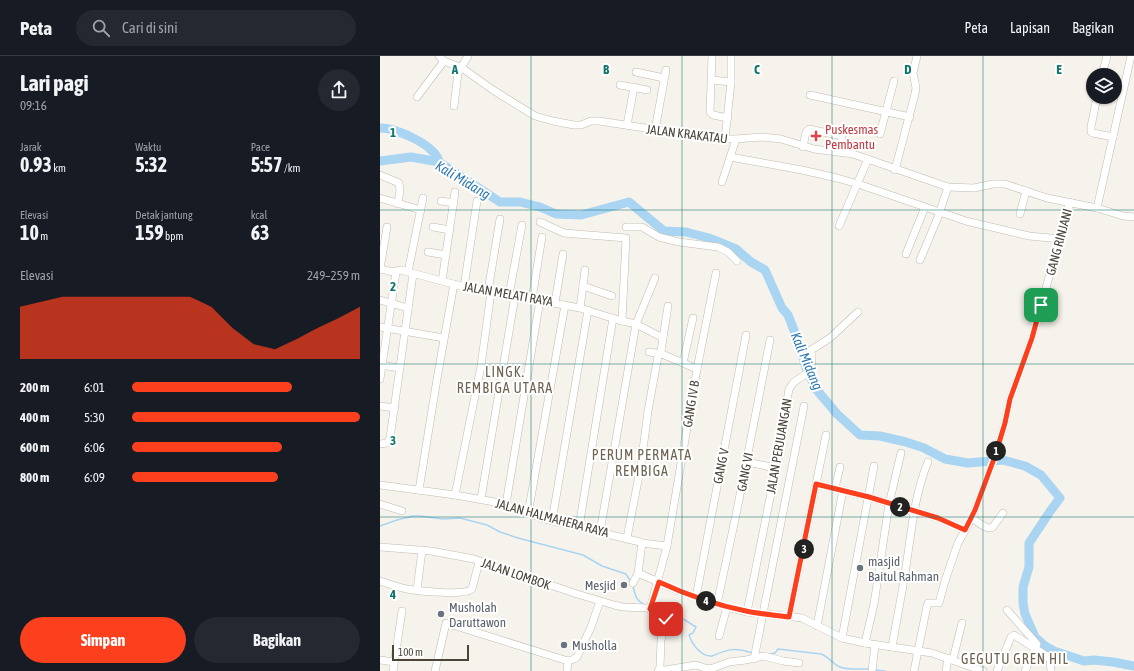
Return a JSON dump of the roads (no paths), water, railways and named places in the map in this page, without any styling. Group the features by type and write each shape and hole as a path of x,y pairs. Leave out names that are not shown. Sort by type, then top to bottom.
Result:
{"street":[{"path":"454,106 458,77 460,70 468,56"},
{"path":"712,56 710,112 713,115 728,118"},
{"path":"725,139 731,82 731,56"},
{"path":"895,170 916,90 913,73 917,56"},
{"path":"1104,68 1107,56"},
{"path":"1097,208 1132,56"},
{"path":"417,97 442,58"},
{"name":"JALAN KRAKATAU","path":"442,58 462,68 493,90 538,117 574,125 581,125 594,120 725,139 770,137 822,150 849,153 948,187 974,188 993,184 1005,184 1047,198 1134,217"},
{"path":"655,130 666,70"},
{"path":"636,72 664,78"},
{"path":"712,80 731,82"},
{"path":"880,134 894,81"},
{"path":"620,85 647,90"},
{"path":"627,125 634,87"},
{"path":"810,95 910,116"},
{"path":"1096,104 1091,132 1113,137"},
{"path":"803,146 806,132 809,130 842,136 840,152"},
{"path":"722,182 736,139"},
{"path":"730,157 802,170 858,184 966,221 1025,235 1060,239"},
{"path":"839,226 868,159"},
{"path":"380,175 399,183 400,190 398,204"},
{"path":"920,260 940,213 948,187"},
{"path":"1020,214 1026,191"},
{"path":"442,281 455,192"},
{"path":"380,198 421,210"},
{"path":"380,444 387,444 390,438 408,308 410,273 423,198"},
{"path":"442,201 454,203"},
{"path":"464,287 477,201"},
{"name":"GANG RINJANI","path":"917,650 928,603 939,603 958,543 972,518 995,456 1005,423 1010,399 1032,338 1070,202"},
{"path":"906,254 925,207"},
{"path":"456,495 481,366 489,291 500,219"},
{"path":"540,222 564,233 626,238"},
{"path":"622,321 626,224 642,227 659,238 718,247 728,252 737,261"},
{"path":"481,499 522,225"},
{"path":"380,269 387,227"},
{"path":"433,227 450,230"},
{"path":"506,504 536,299 542,236"},
{"path":"428,252 446,255"},
{"path":"556,303 563,254"},
{"name":"JALAN MELATI RAYA","path":"380,269 391,272 396,272 399,270 464,287 580,308 636,324 663,338"},
{"path":"580,308 585,270"},
{"path":"380,380 384,327 396,272"},
{"name":"GANG IV B","path":"651,607 659,582 667,546 697,369 716,273"},
{"path":"600,532 636,324 655,278"},
{"path":"419,490 454,284"},
{"path":"583,286 612,296"},
{"path":"380,300 408,308"},
{"path":"528,514 565,305"},
{"path":"668,306 661,351 662,354 697,369"},
{"path":"552,521 588,310"},
{"name":"JALAN PERJUANGAN","path":"747,612 776,468 789,389 794,382 812,370 811,350 830,338 858,312"},
{"path":"579,527 613,318"},
{"path":"683,363 693,318"},
{"path":"384,327 444,338"},
{"name":"GANG V","path":"696,597 746,335"},
{"name":"GANG VI","path":"717,604 734,528 770,340"},
{"path":"628,538 658,356 649,352"},
{"path":"381,366 400,368"},
{"path":"380,406 395,408"},
{"path":"754,655 804,406"},
{"path":"789,617 826,435"},
{"path":"865,643 874,604 889,504 900,453"},
{"path":"747,462 776,468"},
{"path":"892,647 914,512 928,462"},
{"path":"842,638 874,466"},
{"path":"835,488 840,467"},
{"path":"816,484 869,497 949,522 965,530"},
{"name":"JALAN HALMAHERA RAYA","path":"380,485 456,495 506,504 528,514 552,521 628,538 642,543 667,546"},
{"path":"817,626 843,490"},
{"path":"380,504 402,511"},
{"path":"972,518 990,529 1003,514"},
{"path":"633,584 638,573 642,543"},
{"name":"JALAN LOMBOK","path":"380,547 422,550 474,559 479,562 600,601 623,607 651,607"},
{"path":"417,590 422,550"},
{"path":"380,581 417,590 469,591 472,589 479,562"},
{"path":"638,573 696,597 727,607 747,612 806,620 842,638 875,645 932,653 951,658 983,671"},
{"path":"435,671 446,622 568,661 574,659 577,657 591,627 600,601"},
{"path":"651,607 667,616 661,640 660,667 658,671 696,665 708,669 754,655 799,663"},
{"path":"720,636 727,607"},
{"path":"393,671 402,610"},
{"path":"1007,610 1038,646 1025,671"},
{"path":"946,671 962,623"},
{"path":"997,671 1012,636 1016,635 1035,650 1048,656 1051,671"},
{"path":"872,670 875,645"},
{"path":"914,671 917,650"},
{"path":"380,660 394,662"},
{"path":"567,671 568,661"}],"waterway":[{"path":"380,128 405,134 423,144 437,156 439,162"},
{"name":"Kali Midang","path":"380,161 411,157 439,162 500,202 520,202 540,207 556,214 581,215 629,202 664,231 686,232 709,238 736,249 751,262 765,270 782,308 788,315 806,368 816,389 837,414 860,435 880,436 906,442 924,448 945,459 968,463 1003,460 1025,466 1041,475 1060,498 1029,543 1029,567 1023,587 1023,603 1025,614 1035,637 1045,646 1054,651 1084,661 1094,660 1134,666"},
{"path":"380,526 413,516 443,519 460,518 487,525 500,532 518,538 583,555 602,566 626,574 631,582"},
{"path":"633,586 638,600 645,605"},
{"path":"669,614 680,617 696,627 693,633 689,635 695,646 708,656 712,656 727,650 736,649 752,653"},
{"path":"770,654 775,653 778,649 821,654 843,668 870,669"},
{"path":"875,670 885,671"}],"place":[{"name":"Puskesmas Pembantu","path":"816,136"},
{"name":"masjid Baitul Rahman","path":"860,568"},
{"name":"Mesjid","path":"624,585"},
{"name":"Musholah Daruttawon","path":"441,614"},
{"name":"Musholla","path":"564,645"}],"district":[{"name":"LINGK. REMBIGA UTARA","path":"505,380"},
{"name":"PERUM PERMATA REMBIGA","path":"642,464"},
{"name":"GEGUTU GREN HIL","path":"1015,659"}]}
